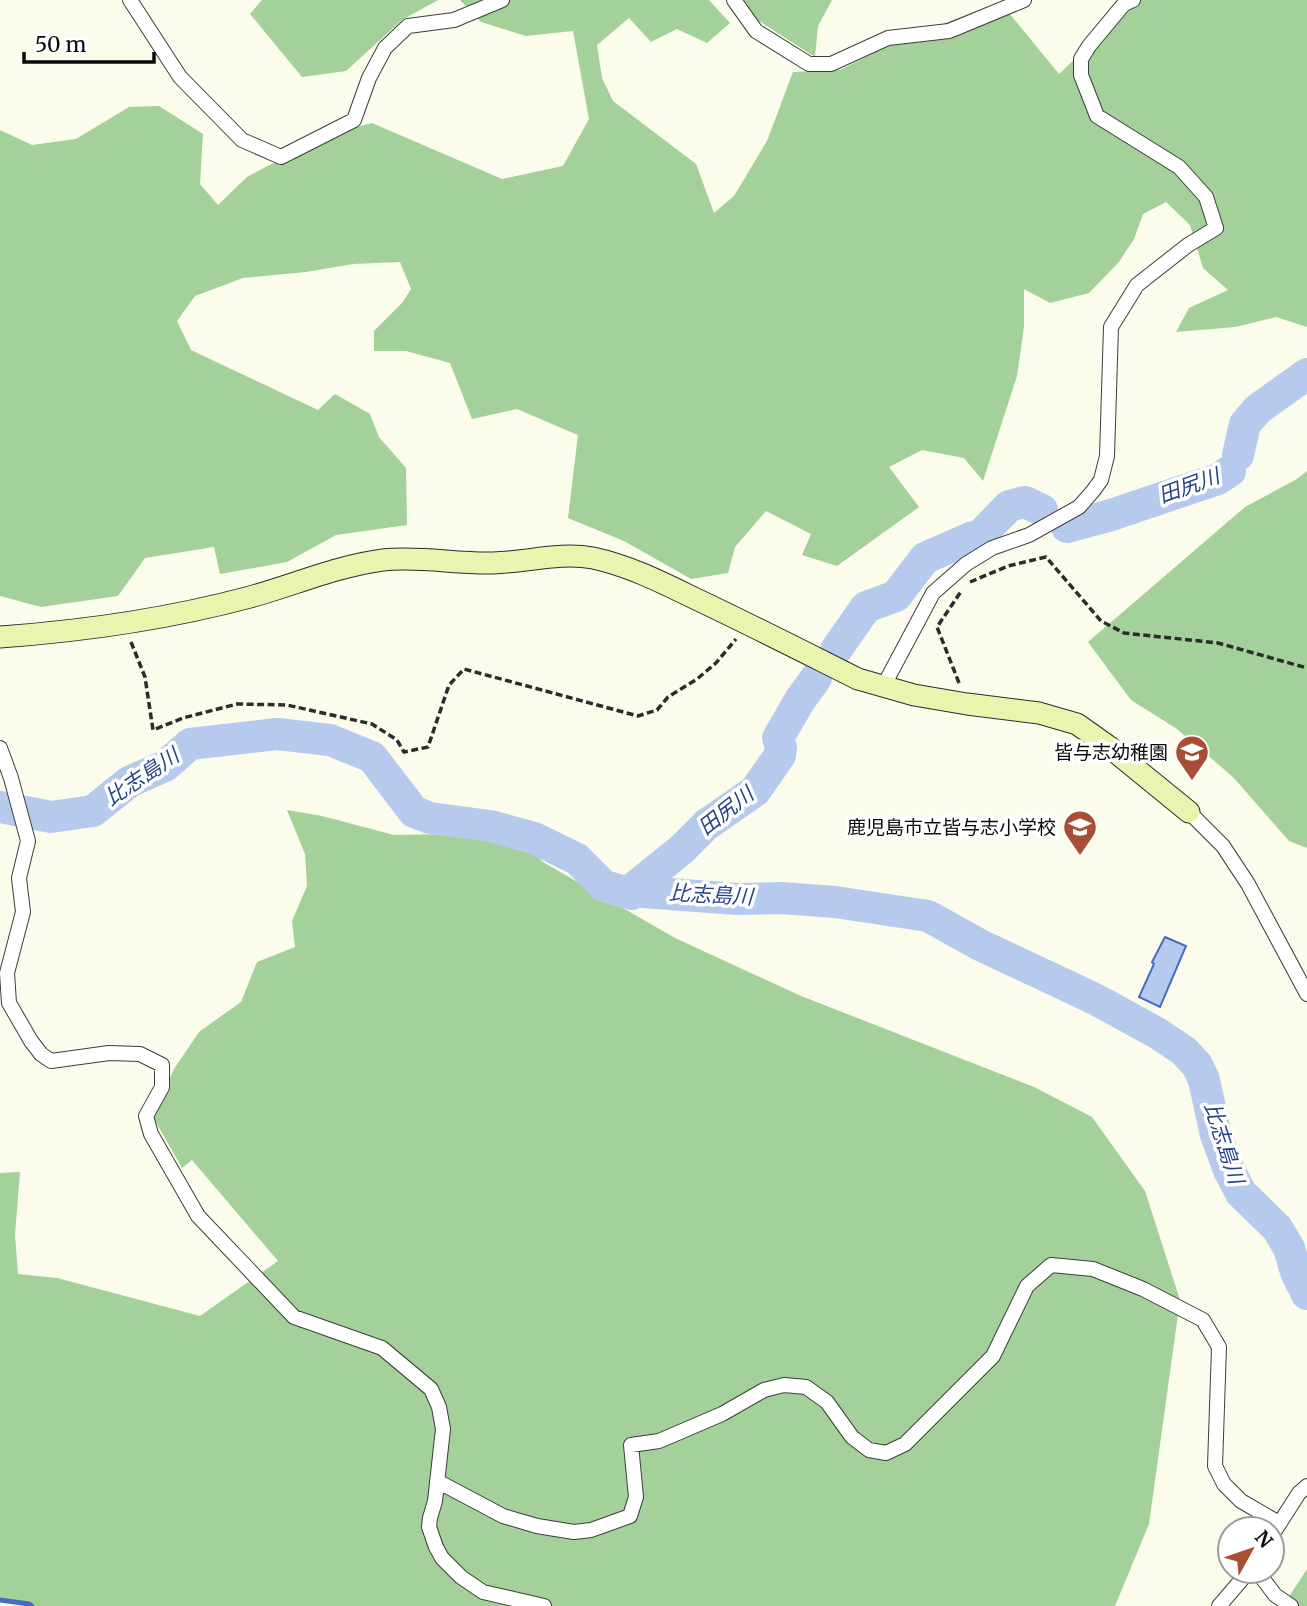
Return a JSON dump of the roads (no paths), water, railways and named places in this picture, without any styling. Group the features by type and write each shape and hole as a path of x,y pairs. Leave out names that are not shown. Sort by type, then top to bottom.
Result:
{"street":[{"path":"130,0 180,77 242,140 281,157 354,120 369,78 385,48 408,26 454,20 502,0"},
{"path":"734,0 756,31 809,64 831,64 888,38 949,31 1024,0"},
{"path":"883,687 933,593 966,564 992,548 1029,535 1079,507 1094,491 1101,480 1107,456 1111,327 1137,285 1188,245 1216,228 1206,197 1179,167 1097,116 1081,75 1081,59 1089,46 1124,4 1133,0"},
{"path":"0,637 75,632 125,623 250,597 354,566 382,561 416,558 494,563 561,556 590,557 618,564 858,679 883,687 967,704 1039,713 1077,724 1189,812 1223,846 1248,884 1307,994"},
{"path":"0,748 28,841 19,878 23,912 7,973 9,1003 14,1016 41,1054 51,1061 109,1054 140,1054 162,1065 162,1087 146,1116 150,1133 198,1216 294,1317 382,1348 431,1389 439,1407 443,1429 438,1481 429,1527 442,1558 461,1577 483,1592 544,1606"},
{"path":"438,1481 503,1516 537,1526 574,1532 591,1530 630,1516 636,1497 631,1445 659,1441 722,1414 764,1390 784,1385 806,1387 817,1394 827,1402 852,1437 869,1450 886,1453 905,1444 993,1356 1027,1286 1051,1265 1093,1269 1143,1289 1203,1320 1219,1347 1215,1466 1224,1484 1258,1515"},
{"path":"1285,1515 1299,1493 1307,1486"},
{"path":"1219,1606 1237,1585"},
{"path":"1268,1585 1275,1595 1291,1606"}],"water":[{"path":"1165,937 1186,946 1160,1007 1139,997"}],"waterway":[{"name":"田尻川","path":"1238,455 1245,424 1258,409 1307,374"},
{"name":"田尻川","path":"1067,527 1218,479 1230,471"},
{"name":"田尻川","path":"836,650 866,607 896,596 925,558 973,537 979,537 1009,506 1025,502 1042,510"},
{"name":"田尻川","path":"630,891 681,850 706,825 755,791 780,755 778,738 816,678"},
{"name":"比志島川","path":"0,807 51,817 93,811 129,782 165,766 190,744 277,734 330,740 372,757 414,812 430,818 490,826 534,838 577,859 604,886 632,894 630,891 737,899 781,898 835,902 928,916 980,945 1097,1000 1184,1051 1197,1065 1204,1080 1216,1135 1229,1170 1241,1193 1277,1228 1289,1248 1296,1272 1307,1294"},
{"path":"0,1600 32,1606"}],"place":[{"name":"皆与志幼稚園","path":"1192,782"},
{"name":"鹿児島市立皆与志小学校","path":"1080,857"}]}
